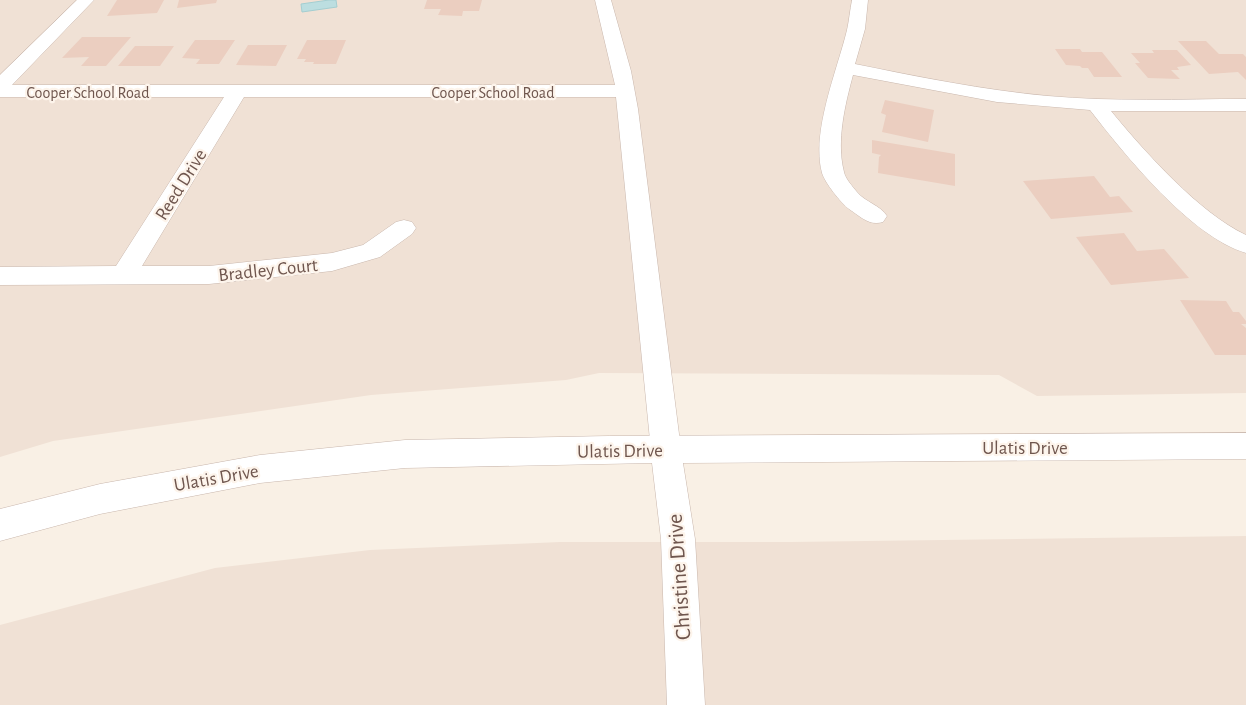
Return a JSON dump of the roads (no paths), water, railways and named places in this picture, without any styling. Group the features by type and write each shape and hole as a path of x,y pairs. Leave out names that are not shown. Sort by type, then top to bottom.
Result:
{"street":[{"path":"0,86 86,0"},
{"path":"603,0 622,71 625,91 666,450"},
{"path":"860,0 856,29 834,115 831,151 833,174 850,199 875,216"},
{"path":"845,68 1001,96 1095,104 1246,105"},
{"name":"Cooper School Road","path":"0,91 625,91"},
{"name":"Reed Drive","path":"123,276 237,92"},
{"path":"1095,104 1151,169 1202,218 1223,234 1246,245"},
{"name":"Bradley Court","path":"0,276 209,275 332,262 371,251 404,228"},
{"name":"Ulatis Drive","path":"0,525 100,498 260,469 405,454 666,450 1246,446"},
{"name":"Christine Drive","path":"666,450 678,540 686,705"}],"water":[{"path":"336,0 337,7 302,12 301,4"}]}
